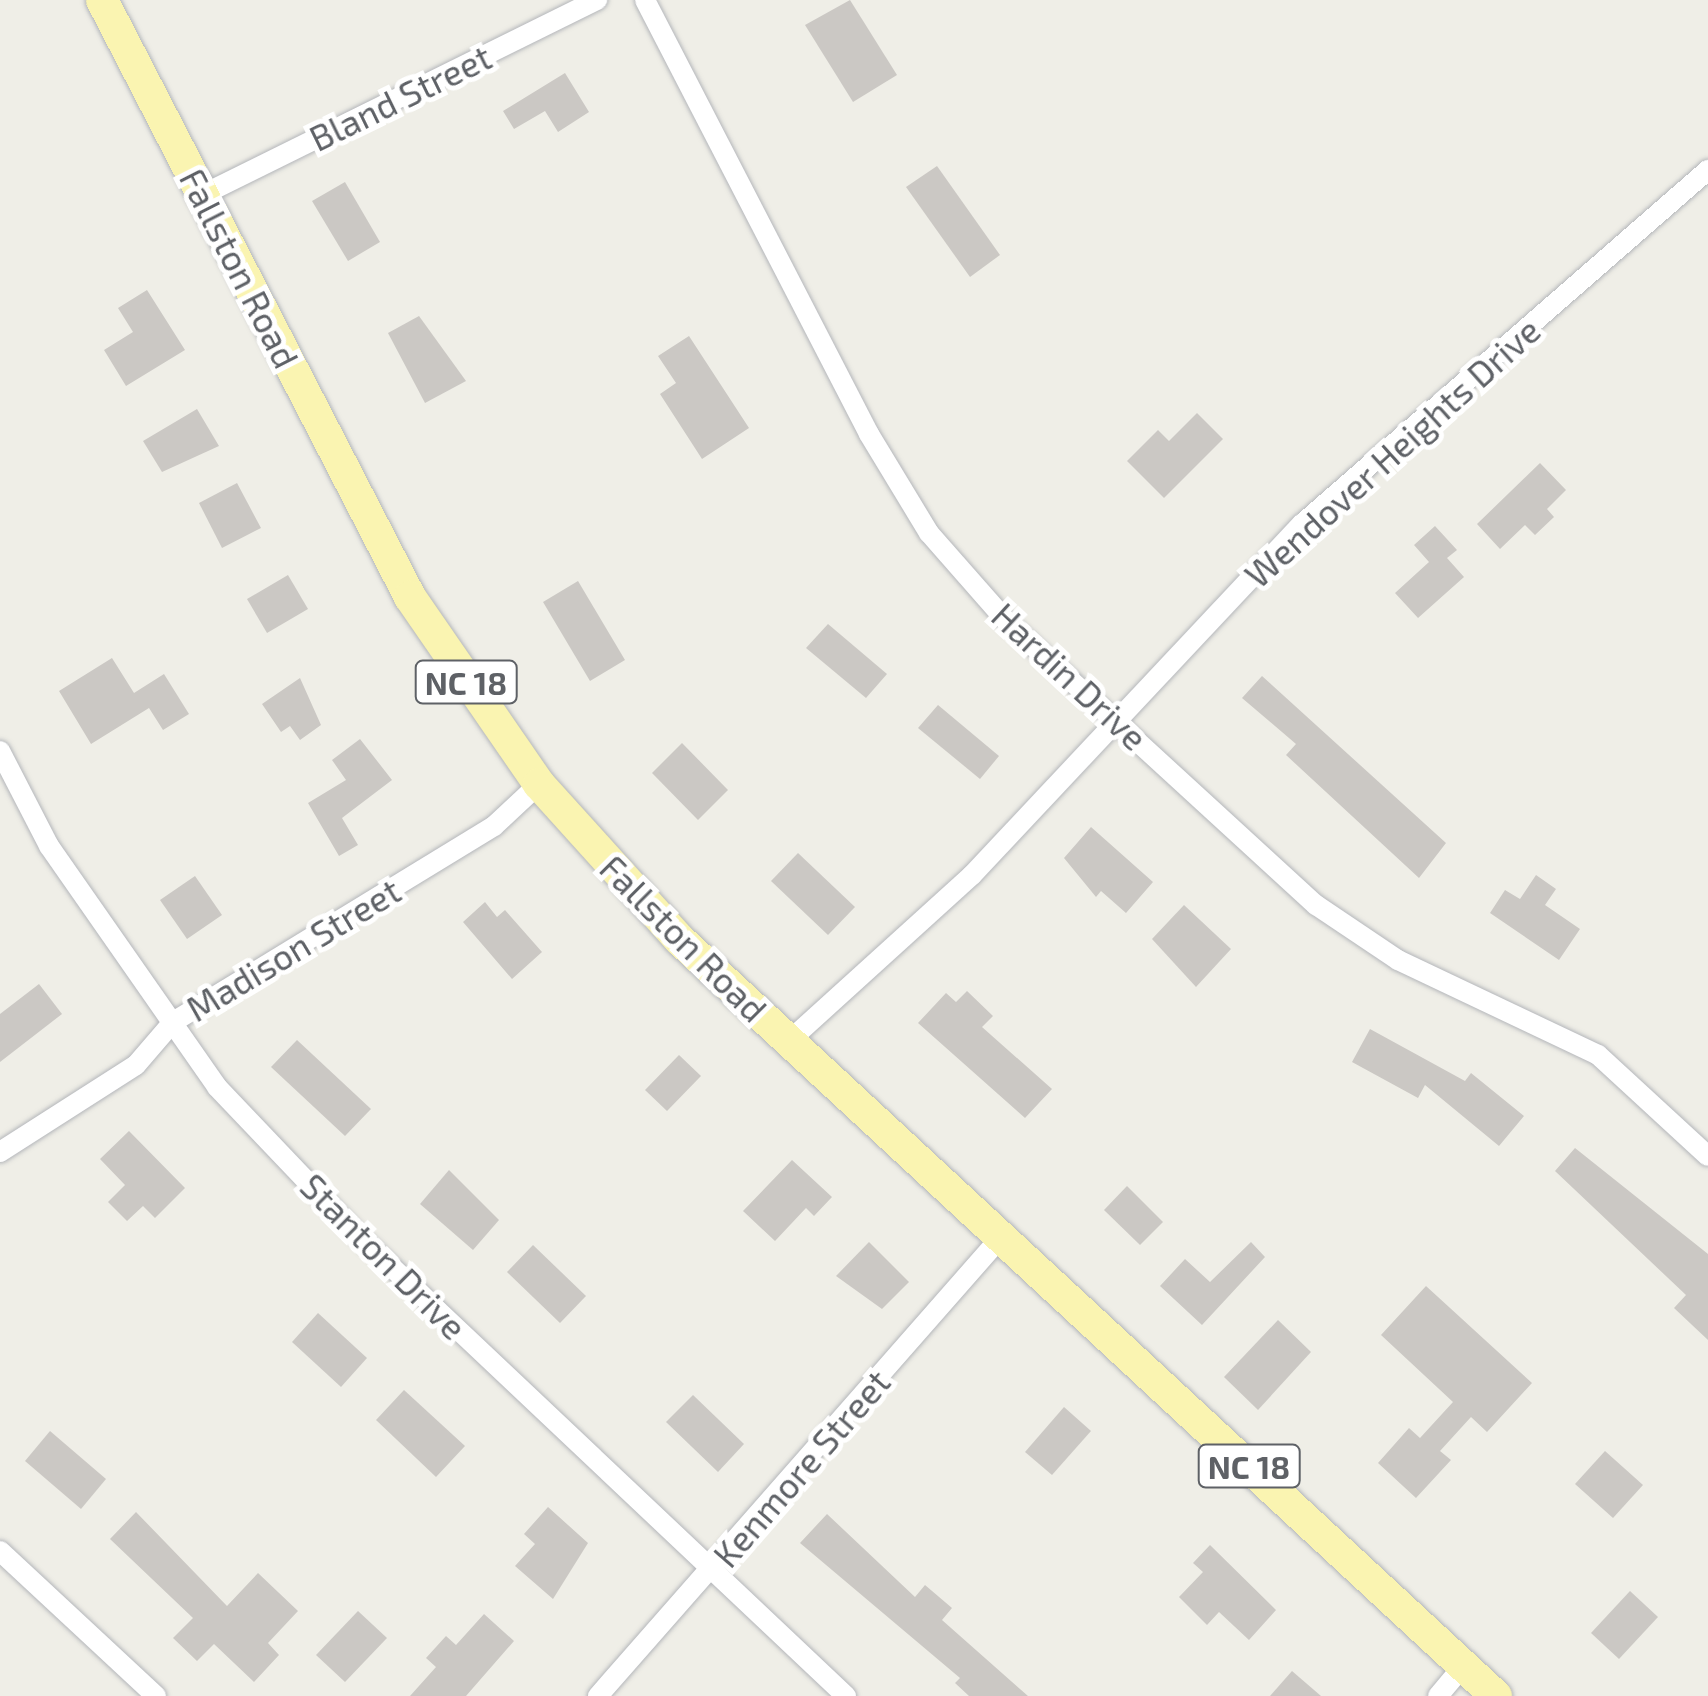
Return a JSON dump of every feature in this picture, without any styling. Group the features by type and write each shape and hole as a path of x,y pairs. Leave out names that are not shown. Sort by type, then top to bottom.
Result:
{"main road":[{"name":"Fallston Road","path":"102,0 410,597 539,784 678,939 1496,1696"}],"street":[{"name":"Bland Street","path":"202,194 597,0"},
{"name":"Hardin Drive","path":"645,0 929,533 1008,624 1316,905 1398,960 1598,1055 1708,1156"},
{"name":"Wendover Heights Drive","path":"789,1042 972,875 1302,524 1708,170"},
{"name":"Stanton Drive","path":"0,751 49,846 217,1087 362,1238 846,1696"},
{"name":"Madison Street","path":"0,1152 136,1065 173,1022 494,826 539,784"},
{"name":"Kenmore Street","path":"598,1696 1001,1237"},
{"path":"0,1551 156,1696"},
{"path":"1438,1696 1464,1666"}],"building":[{"path":"850,0 897,75 853,102 805,25"},
{"path":"565,73 589,112 558,132 545,111 514,129 503,111"},
{"path":"937,166 1000,255 970,277 906,187"},
{"path":"345,182 380,242 348,261 312,201"},
{"path":"147,290 185,350 126,386 104,350 133,332 118,308"},
{"path":"419,316 466,381 425,403 388,333"},
{"path":"689,336 749,428 702,459 660,394 676,383 658,356"},
{"path":"197,409 219,446 162,472 143,441"},
{"path":"1197,413 1223,439 1164,498 1127,461 1158,430 1169,441"},
{"path":"1540,463 1566,490 1547,509 1554,517 1535,535 1525,525 1500,549 1477,524"},
{"path":"237,483 261,528 222,548 199,503"},
{"path":"1435,526 1457,550 1447,558 1464,577 1418,618 1395,593 1429,562 1414,545"},
{"path":"288,575 308,609 267,633 247,599"},
{"path":"578,581 625,660 590,681 543,602"},
{"path":"828,624 887,674 866,698 806,648"},
{"path":"112,658 134,693 164,674 189,714 163,730 149,708 91,744 59,691"},
{"path":"1262,676 1446,843 1419,878 1286,755 1296,744 1242,698"},
{"path":"300,678 321,725 300,740 290,726 281,732 262,704"},
{"path":"938,705 999,756 980,779 918,728"},
{"path":"360,739 392,780 342,818 358,845 339,856 308,803 346,780 332,760"},
{"path":"682,743 728,790 698,820 652,773"},
{"path":"1091,827 1153,882 1126,913 1101,891 1096,897 1064,858"},
{"path":"798,853 855,907 828,935 771,881"},
{"path":"1536,875 1556,889 1545,905 1580,929 1559,960 1490,913 1505,890 1520,899"},
{"path":"195,876 222,915 187,939 160,900"},
{"path":"485,902 497,917 505,910 542,952 512,979 463,922"},
{"path":"1184,905 1231,949 1196,987 1152,939"},
{"path":"39,984 62,1014 0,1062 0,1014"},
{"path":"967,991 993,1016 982,1027 1052,1089 1025,1118 918,1023 946,993 956,1002"},
{"path":"1370,1029 1465,1081 1471,1073 1524,1116 1499,1146 1425,1085 1418,1098 1352,1062"},
{"path":"297,1040 371,1109 345,1136 271,1067"},
{"path":"679,1055 701,1076 667,1111 645,1090"},
{"path":"129,1131 185,1188 155,1218 143,1206 127,1221 108,1202 125,1185 100,1159"},
{"path":"1575,1148 1708,1254 1708,1340 1674,1308 1686,1295 1555,1171"},
{"path":"792,1160 832,1197 814,1216 806,1208 775,1241 743,1211"},
{"path":"449,1170 499,1220 473,1250 420,1204"},
{"path":"1127,1186 1163,1222 1140,1245 1104,1210"},
{"path":"869,1242 909,1282 882,1309 836,1276"},
{"path":"1251,1242 1265,1257 1202,1325 1160,1286 1185,1259 1210,1282"},
{"path":"533,1245 586,1296 560,1323 507,1272"},
{"path":"1426,1286 1532,1383 1487,1432 1471,1417 1440,1451 1451,1460 1416,1498 1378,1463 1409,1428 1420,1438 1453,1402 1381,1335"},
{"path":"318,1313 367,1358 341,1387 292,1342"},
{"path":"1278,1320 1311,1352 1258,1410 1224,1377"},
{"path":"404,1390 465,1446 436,1477 376,1420"},
{"path":"693,1395 744,1444 718,1472 666,1422"},
{"path":"1064,1407 1091,1431 1052,1475 1025,1452"},
{"path":"50,1431 106,1479 81,1509 25,1461"},
{"path":"1605,1451 1643,1485 1613,1518 1575,1484"},
{"path":"548,1507 588,1543 553,1599 515,1566 535,1544 524,1534"},
{"path":"136,1512 227,1606 258,1573 298,1611 268,1643 279,1655 254,1682 214,1644 197,1661 173,1638 193,1618 110,1539"},
{"path":"827,1514 915,1597 925,1585 952,1608 942,1620 1028,1696 969,1696 955,1683 960,1678 800,1543"},
{"path":"1210,1545 1276,1610 1249,1640 1219,1612 1207,1625 1179,1597 1203,1572 1193,1563"},
{"path":"1630,1591 1658,1617 1619,1659 1591,1633"},
{"path":"358,1611 387,1638 345,1682 316,1655"},
{"path":"484,1614 514,1641 466,1696 410,1696 436,1667 426,1658 446,1636 456,1645"},
{"path":"1292,1671 1321,1696 1270,1696"}]}
